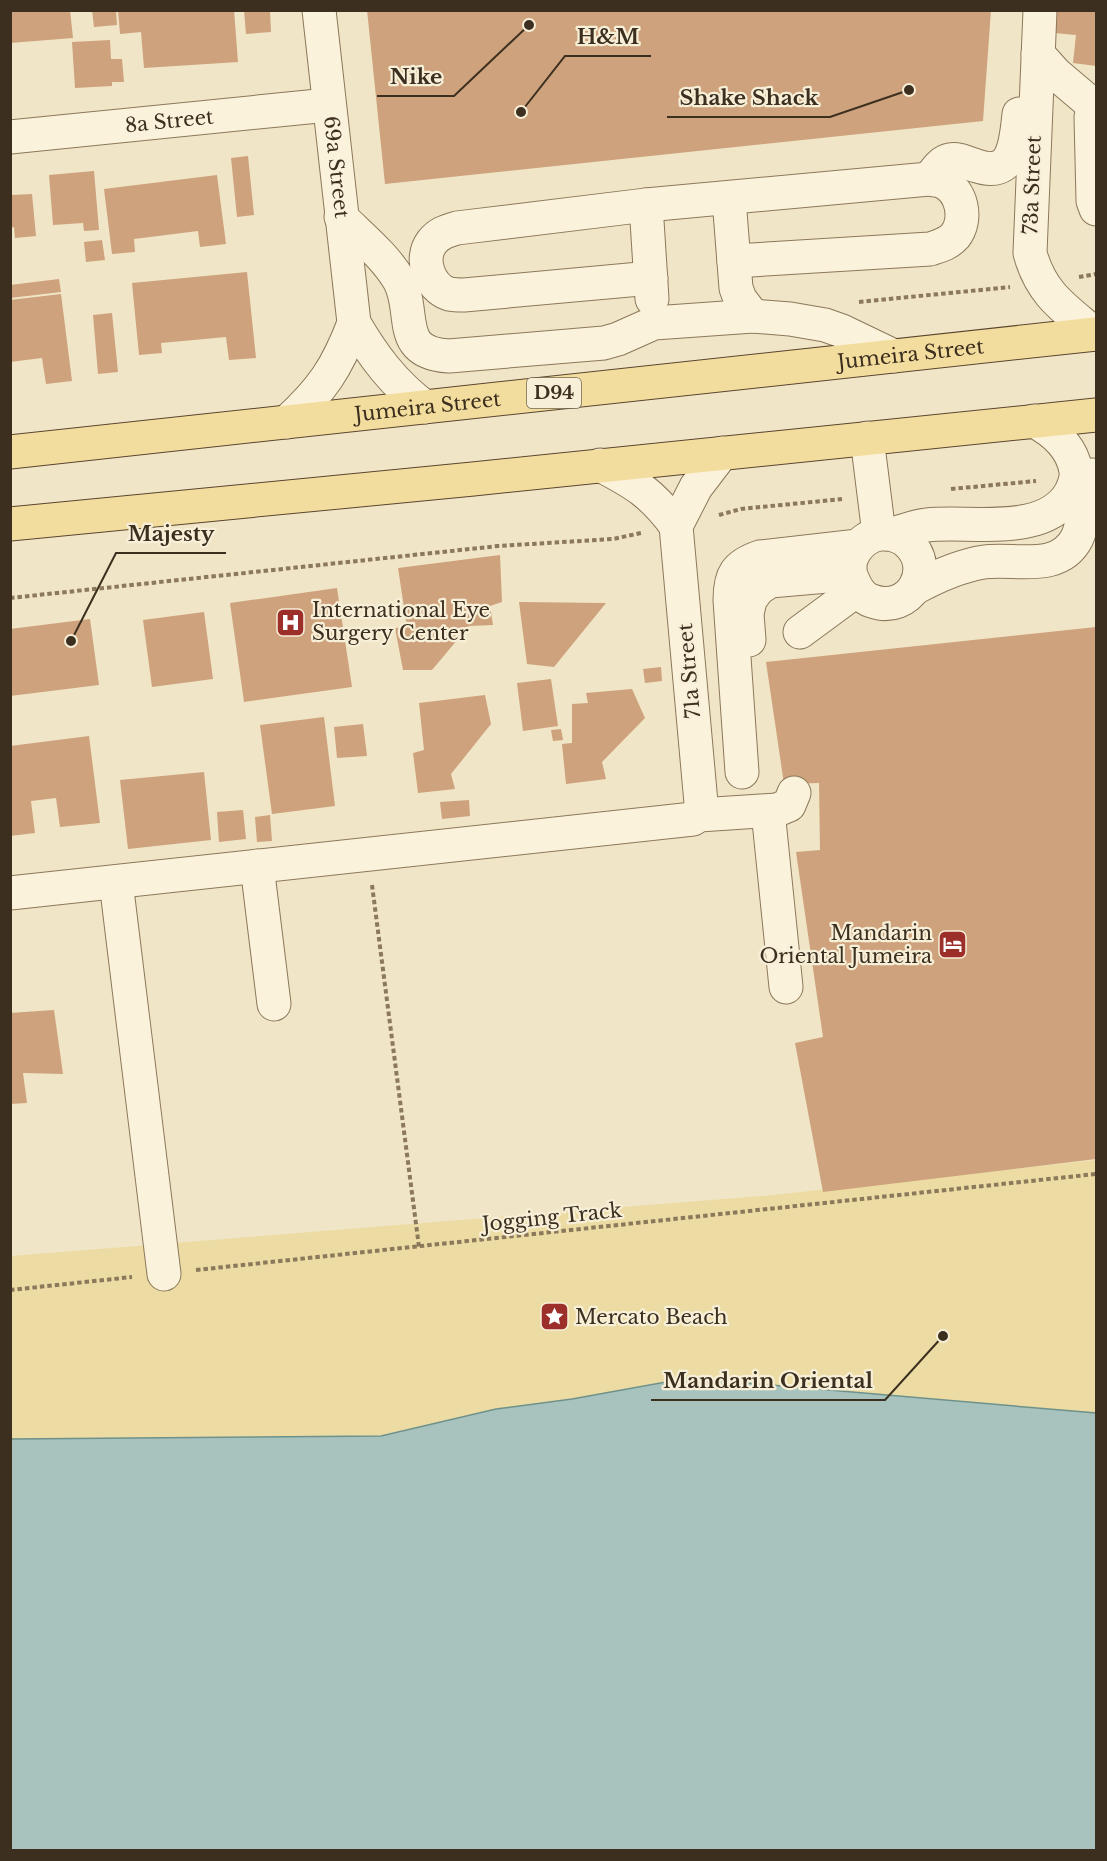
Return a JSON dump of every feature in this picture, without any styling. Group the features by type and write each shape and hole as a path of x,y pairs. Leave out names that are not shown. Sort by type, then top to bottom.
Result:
{"main road":[{"name":"Jumeira Street","path":"10,452 1096,334"},
{"path":"10,524 1096,415"}],"street":[{"name":"69a Street","path":"319,10 354,323 369,350 385,370 404,392 425,407"},
{"name":"73a Street","path":"1039,10 1030,253 1042,284 1059,303 1096,334"},
{"path":"929,179 948,160 955,159 989,169 1004,164 1010,158 1016,142 1024,49 1030,28 1039,10"},
{"path":"1038,54 1055,73 1095,104 1091,117 1093,201 1096,209"},
{"name":"8a Street","path":"10,137 328,105"},
{"path":"651,278 464,295 449,294 436,286 427,273 426,257 431,243 442,232 457,228 646,205 929,179 944,182 955,192 962,206 962,221 956,235 945,244 930,249 734,261"},
{"path":"729,199 736,288 740,299 753,316"},
{"path":"646,205 654,323"},
{"path":"341,217 393,271 406,299 409,330 415,342 436,356 604,343 654,323 753,316 790,319 825,326 842,331 894,356"},
{"name":"69a Street","path":"287,422 309,402 328,378 343,353 354,323"},
{"path":"800,632 867,556 928,525 998,526 1069,516 1086,491 1087,471 1074,459 1064,443 1050,429 1034,421"},
{"path":"867,438 874,496 867,556 870,601 887,605 903,600 915,588 960,567 1001,561 1034,563 1051,560 1066,551 1076,538 1069,516"},
{"path":"600,465 644,490 662,506 676,526 696,487 722,453"},
{"name":"71a Street","path":"676,526 701,803 699,815"},
{"path":"750,772 730,600 730,585 736,572 746,562 760,557 867,556 906,541 917,554 920,572 915,588"},
{"path":"10,893 693,819 699,815 781,802 786,987"},
{"path":"257,866 274,1004"},
{"path":"116,882 164,1274"}],"path":[{"path":"851,303 1042,284 1096,274"},
{"path":"946,489 1087,471"},
{"path":"10,598 498,546 613,539 741,509 874,496"},
{"path":"369,854 419,1247"},
{"name":"Jogging Track","path":"10,1290 1096,1174"}],"sand":[{"name":"Mercato Beach","path":"1096,1160 1096,1413 792,1395 572,1399 496,1409 381,1436 11,1439 11,1256 773,1195"}],"water":[{"path":"688,1378 1096,1413 1096,1850 11,1850 11,1439 381,1436 496,1409 572,1399"}],"building":[{"path":"10,10 70,10 73,38 10,43"},
{"path":"92,10 116,10 117,25 94,27"},
{"path":"118,10 234,10 238,62 144,68 141,32 120,34"},
{"path":"244,10 270,10 271,32 246,34"},
{"path":"367,10 991,10 983,121 385,184"},
{"path":"1056,10 1096,10 1096,66 1073,63 1076,35 1054,33"},
{"path":"110,40 111,59 122,59 124,82 112,82 112,86 75,88 72,42"},
{"path":"248,156 254,215 237,217 231,158"},
{"path":"94,171 99,230 84,231 83,223 53,225 49,175"},
{"path":"217,175 226,244 200,247 198,231 134,239 135,252 112,254 104,189"},
{"path":"32,194 36,236 15,238 14,227 10,228 12,195"},
{"path":"102,240 105,260 86,262 84,242"},
{"path":"247,272 256,358 229,360 226,337 161,343 162,353 139,355 132,283"},
{"path":"59,279 61,292 10,298 10,285"},
{"path":"61,294 72,381 46,384 42,358 10,362 10,300"},
{"path":"112,313 118,372 98,374 93,315"},
{"path":"500,555 502,602 490,606 493,625 469,626 432,670 403,670 395,628 407,627 398,568"},
{"path":"337,588 352,687 244,702 230,603"},
{"path":"519,602 606,603 554,667 527,664"},
{"path":"204,612 213,679 152,687 143,620"},
{"path":"90,619 99,685 10,696 10,629"},
{"name":"Mandarin Oriental Jumeira","path":"1096,627 1096,1159 823,1192 795,1043 823,1037 796,852 820,850 819,783 784,784 766,662"},
{"path":"661,667 662,681 645,683 643,669"},
{"path":"551,679 558,726 523,731 517,683"},
{"path":"632,689 645,718 602,762 606,779 566,784 562,744 572,743 572,704 588,703 586,693"},
{"path":"485,695 491,724 451,774 455,789 418,793 413,753 424,750 419,703"},
{"path":"324,717 335,806 272,814 260,725"},
{"path":"363,724 367,756 337,758 334,727"},
{"path":"561,729 563,740 553,741 551,730"},
{"path":"89,736 100,823 60,827 56,798 31,801 35,833 10,836 10,746"},
{"path":"204,772 211,840 128,849 120,780"},
{"path":"469,800 470,816 442,819 440,802"},
{"path":"243,810 246,839 219,842 217,812"},
{"path":"270,815 272,841 257,842 255,817"},
{"path":"54,1010 63,1074 23,1073 27,1103 10,1104 10,1013"}],"place":[{"name":"Nike","path":"529,25"},
{"name":"Shake Shack","path":"909,90"},
{"name":"H&M","path":"521,112"},
{"name":"International Eye Surgery Center","path":"291,622"},
{"name":"Majesty","path":"71,641"},
{"name":"Mandarin Oriental Jumeira","path":"953,944"},
{"name":"Mercato Beach","path":"554,1317"},
{"name":"Mandarin Oriental","path":"943,1336"}]}
